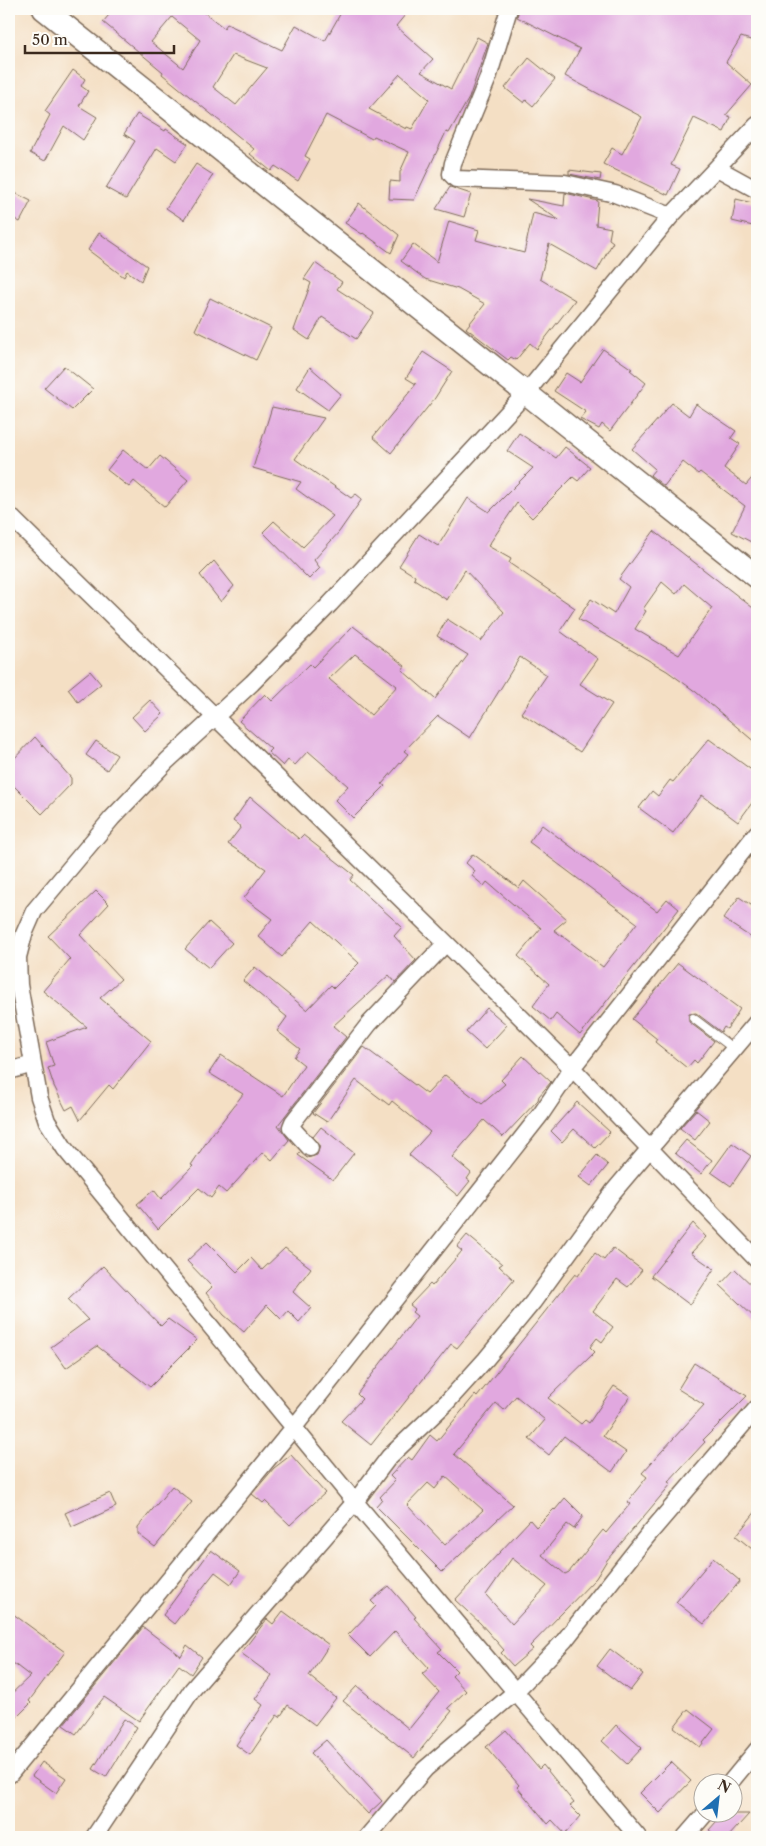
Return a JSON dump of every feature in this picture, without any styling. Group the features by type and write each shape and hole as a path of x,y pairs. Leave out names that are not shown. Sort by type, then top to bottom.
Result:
{"street":[{"path":"44,9 757,577"},
{"path":"509,9 499,47 453,163 451,174 456,180 565,183 615,194 671,216"},
{"path":"638,1837 514,1693 355,1502 295,1426 65,1148 47,1121 39,1097 19,984 18,957 24,934 34,912 112,818 178,749 252,683 330,604 526,393 671,216 757,125"},
{"path":"717,168 757,190"},
{"path":"9,515 572,1068 757,1260"},
{"path":"9,1775 295,1426 541,1114 572,1068 757,833"},
{"path":"310,1148 293,1131 291,1127 293,1122 369,1024 446,943"},
{"path":"94,1837 192,1690 355,1502 389,1457 448,1401 486,1359 533,1302 648,1149 757,1022"},
{"path":"9,1071 33,1064"},
{"path":"368,1837 425,1769 514,1693 564,1641 648,1535 757,1408"},
{"path":"737,1774 757,1750"},
{"path":"685,1837 696,1824"}],"lane":[{"path":"693,1018 734,1049"}],"building":[{"path":"114,9 200,9 224,28 227,24 282,50 296,25 325,41 343,9 410,9 396,26 433,59 421,72 451,89 477,37 488,43 469,98 449,133 446,132 414,200 389,199 390,181 400,182 400,172 409,152 374,136 372,139 326,115 305,156 310,159 298,181 275,166 271,171 250,154 254,149 162,74 163,72 103,22","holes":["172,17 200,40 183,68 151,42","233,55 267,68 236,105 213,87","400,74 429,99 412,129 407,127 406,129 369,109"]},
{"path":"519,9 640,9 650,15 654,9 757,9 757,42 741,37 726,62 752,85 726,115 731,117 724,132 694,118 671,165 680,169 668,195 603,164 612,148 622,154 642,117 565,76 580,49 517,17"},
{"path":"529,58 555,79 533,106 526,100 524,103 505,88"},
{"path":"73,70 85,79 81,86 88,91 79,106 97,117 83,140 64,126 45,161 30,153 50,115 45,111"},
{"path":"137,114 165,131 166,129 188,144 176,161 157,148 126,199 106,188 135,141 124,134"},
{"path":"196,164 213,175 184,220 166,208"},
{"path":"569,170 601,174 600,180 569,174"},
{"path":"450,187 471,194 464,217 436,209"},
{"path":"9,190 31,201 20,222 9,216"},
{"path":"565,193 598,201 596,225 611,228 609,239 613,242 597,271 549,244 540,279 575,300 537,349 530,343 516,360 511,357 508,360 466,328 485,304 458,289 425,279 401,261 413,244 437,262 449,221 479,230 476,240 524,253 533,213 559,220 527,199 564,206"},
{"path":"736,199 757,204 757,227 732,221"},
{"path":"359,203 399,235 391,253 345,223"},
{"path":"99,233 147,266 141,281 127,271 124,277 88,250"},
{"path":"315,263 342,282 337,289 374,313 356,339 322,317 309,340 294,330 311,283 304,279"},
{"path":"210,298 271,328 256,360 195,330"},
{"path":"603,349 632,369 630,370 646,383 610,431 602,424 599,429 580,419 586,412 554,391 566,373 580,382"},
{"path":"423,352 452,371 435,398 391,453 373,437 416,384 406,378"},
{"path":"64,366 93,389 72,410 44,388"},
{"path":"310,367 341,394 328,410 297,388"},
{"path":"672,403 689,416 696,404 736,431 731,438 740,444 724,468 746,485 757,472 757,545 732,532 745,506 700,472 698,474 683,462 664,486 650,475 655,469 632,449"},
{"path":"272,407 324,418 295,459 351,498 356,494 362,499 339,532 314,560 320,568 309,579 263,532 274,521 303,547 333,516 296,489 301,482 253,468"},
{"path":"519,433 556,458 565,447 590,467 578,481 573,477 532,518 517,503 488,546 511,559 509,563 575,608 560,631 598,659 580,684 612,704 580,752 521,713 547,675 520,657 470,738 438,716 404,751 408,754 382,784 385,786 353,818 335,800 348,786 308,751 295,765 288,760 283,766 268,752 271,749 239,721 265,694 272,701 310,664 313,667 353,626 405,666 402,670 435,699 468,655 437,636 447,619 481,641 504,612 465,570 447,600 414,579 415,576 399,566 419,534 438,546 468,498 489,512 533,468 507,451","holes":["355,654 397,686 371,715 329,679"]},
{"path":"123,450 148,470 160,456 188,480 165,507 134,481 129,487 107,470"},
{"path":"654,531 757,611 757,744 696,692 667,671 578,619 591,599 614,614 629,587 619,579","holes":["662,582 676,594 684,584 712,608 679,655 635,629 646,611 643,609"]},
{"path":"214,561 234,586 221,602 200,575"},
{"path":"90,671 101,684 78,702 68,689"},
{"path":"150,700 163,714 145,731 132,717"},
{"path":"35,737 71,778 71,784 42,814 9,781 9,764"},
{"path":"709,739 757,774 757,796 738,822 702,795 673,833 639,808 652,791 658,796 670,780 673,782"},
{"path":"96,741 117,755 107,770 86,755"},
{"path":"250,797 299,839 303,835 354,875 350,880 402,927 394,936 416,960 395,982 389,975 333,1026 346,1037 278,1125 289,1140 272,1160 263,1152 226,1193 219,1187 211,1198 199,1188 158,1229 137,1204 154,1190 161,1199 193,1166 191,1165 210,1137 243,1094 209,1073 221,1055 283,1096 304,1065 294,1057 300,1049 277,1031 287,1017 243,981 255,967 307,1010 331,985 334,988 359,963 313,921 282,957 258,936 272,919 244,898 266,869 228,844 241,827 233,821"},
{"path":"542,825 657,911 667,899 679,909 580,1035 556,1014 551,1021 533,1006 549,984 518,956 541,928 487,882 484,886 472,876 475,871 466,863 473,854 519,888 524,881 567,919 554,930 603,967 637,923 529,842"},
{"path":"96,891 109,904 80,935 121,979 100,998 151,1041 113,1089 109,1085 80,1120 73,1106 66,1110 54,1086 48,1068 54,1066 46,1042 87,1027 43,991 70,959 48,936"},
{"path":"739,897 757,909 757,930 752,938 723,919"},
{"path":"209,922 232,943 209,968 185,949"},
{"path":"678,963 740,1009 727,1029 724,1027 721,1032 696,1013 689,1014 689,1022 714,1041 697,1063 694,1060 687,1068 655,1042 657,1039 632,1019"},
{"path":"487,1008 507,1025 485,1049 466,1032"},
{"path":"364,1047 427,1094 445,1075 482,1104 505,1084 501,1080 523,1056 551,1082 539,1096 538,1100 503,1137 484,1120 452,1157 471,1173 467,1179 470,1181 458,1196 409,1155 430,1132 392,1101 389,1105 356,1080 327,1122 313,1113"},
{"path":"577,1102 610,1132 595,1148 574,1129 562,1142 551,1131"},
{"path":"696,1110 710,1121 695,1140 680,1128"},
{"path":"321,1127 354,1153 333,1180 298,1155 300,1152 307,1158 317,1155 320,1145 313,1137"},
{"path":"686,1140 712,1160 701,1174 675,1153"},
{"path":"732,1143 751,1156 731,1186 711,1172"},
{"path":"597,1155 608,1165 591,1186 579,1177"},
{"path":"693,1223 706,1237 691,1253 714,1269 690,1305 651,1276"},
{"path":"467,1235 502,1264 499,1266 514,1280 457,1348 451,1344 371,1445 341,1421 362,1399 357,1394 417,1316 412,1312 415,1309 410,1305 430,1284 432,1286 462,1251 457,1247"},
{"path":"207,1242 237,1272 251,1258 262,1270 285,1248 311,1268 293,1292 311,1308 299,1322 288,1311 281,1319 267,1305 244,1332 224,1315 206,1293 212,1287 187,1261"},
{"path":"613,1248 642,1270 628,1287 617,1279 593,1311 613,1327 602,1342 597,1338 590,1347 595,1352 548,1398 581,1424 585,1420 589,1423 614,1386 630,1396 603,1436 626,1452 612,1472 564,1436 549,1455 529,1439 545,1420 516,1396 504,1410 496,1403 454,1454 513,1505 442,1572 376,1506 382,1499 380,1497 395,1481 390,1476 408,1457 412,1460 430,1435 437,1441 475,1395 477,1397 575,1274 578,1276 595,1253 604,1260","holes":["445,1476 483,1510 445,1545 407,1505 428,1483 435,1489"]},
{"path":"103,1266 161,1326 168,1319 197,1340 150,1387 97,1346 66,1368 51,1347 88,1320 68,1299"},
{"path":"735,1269 757,1290 757,1320 720,1285"},
{"path":"694,1363 747,1396 703,1440 705,1442 668,1482 671,1484 607,1560 596,1578 530,1646 533,1649 513,1666 501,1653 504,1650 480,1623 455,1600 530,1520 536,1527 565,1498 583,1516 574,1529 567,1524 542,1555 565,1574 569,1572 603,1530 606,1533 630,1504 627,1502 647,1477 642,1473 704,1405 678,1389","holes":["512,1558 547,1586 512,1624 486,1595"]},
{"path":"291,1455 325,1493 290,1525 265,1501 263,1503 252,1494 274,1468"},
{"path":"172,1486 192,1502 155,1547 138,1534 138,1527"},
{"path":"110,1493 116,1507 72,1527 65,1513"},
{"path":"757,1510 757,1553 736,1536"},
{"path":"211,1550 240,1571 231,1584 215,1572 174,1624 163,1615"},
{"path":"713,1558 740,1581 704,1624 676,1602"},
{"path":"389,1586 442,1649 438,1652 457,1671 452,1676 466,1691 448,1708 452,1711 414,1758 343,1701 357,1686 409,1729 439,1692 422,1674 429,1668 395,1631 370,1657 348,1635 376,1606 371,1601"},
{"path":"9,1611 65,1652 29,1701 31,1703 9,1725 9,1696 30,1676 9,1660"},
{"path":"283,1611 329,1645 309,1676 336,1698 315,1725 288,1705 280,1717 277,1715 250,1755 236,1745 263,1705 255,1699 272,1676 241,1653 267,1619 273,1624"},
{"path":"143,1627 181,1656 187,1645 202,1657 191,1674 179,1665 139,1721 104,1697 76,1734 63,1725"},
{"path":"610,1649 643,1674 630,1691 597,1666"},
{"path":"688,1709 714,1729 700,1747 674,1727"},
{"path":"124,1719 137,1727 106,1777 93,1769"},
{"path":"616,1725 642,1748 627,1764 602,1741"},
{"path":"506,1730 539,1769 543,1765 574,1803 570,1806 580,1816 565,1834 552,1820 548,1824 517,1787 519,1785 486,1747"},
{"path":"326,1740 382,1801 368,1814 311,1753"},
{"path":"42,1762 66,1778 56,1793 32,1776"},
{"path":"671,1762 691,1781 660,1813 640,1793"},
{"path":"714,1824 740,1824 728,1837 718,1837 709,1830"}]}
